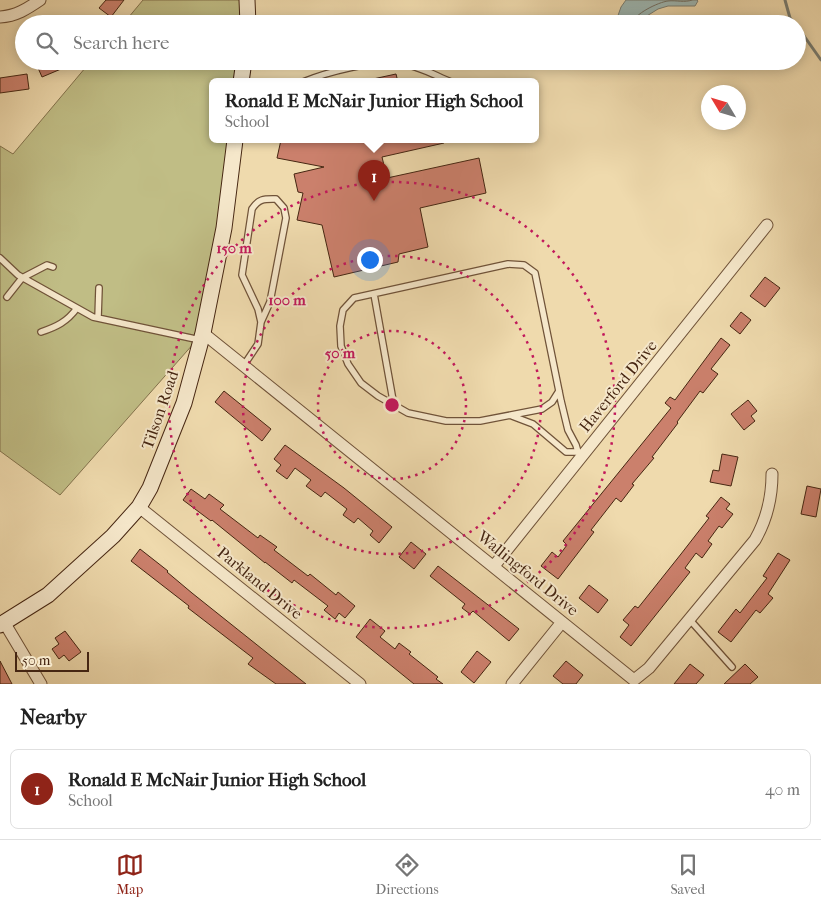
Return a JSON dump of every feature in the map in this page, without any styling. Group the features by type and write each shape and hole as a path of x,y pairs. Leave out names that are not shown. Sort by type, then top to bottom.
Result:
{"street":[{"path":"0,17 11,16 26,10 40,0"},
{"path":"247,0 248,15"},
{"name":"Tilson Road","path":"2,623 48,595 113,536 139,507 150,488 184,403 202,336 224,228 234,143"},
{"name":"Haverford Drive","path":"494,566 580,454 767,225"},
{"name":"Wallingford Drive","path":"202,336 244,365 634,680 649,668 755,540 762,528 768,509 772,474"},
{"name":"Parkland Drive","path":"139,507 360,684"},
{"path":"512,684 562,622"},
{"path":"2,623 41,684"}],"lane":[{"path":"314,78 343,70"},
{"path":"423,70 442,78"},
{"path":"244,365 258,344 262,322 270,302 286,218 284,208 276,199 261,199 252,208 242,275 262,322"},
{"path":"0,258 22,278 98,318 202,336"},
{"path":"559,391 552,402 542,409 480,421 446,421 408,413 394,406 361,383 348,364 341,346 340,326 344,310 354,298 508,264 524,265 535,273 568,430 580,454"},
{"path":"7,297 22,278 47,265 53,267"},
{"path":"98,318 99,288"},
{"path":"374,294 394,406"},
{"path":"41,332 59,326 72,316 77,308"},
{"path":"512,416 533,424 566,452 580,454"},
{"path":"690,620 732,667"}],"shaded area":[{"path":"143,0 246,0 245,15 130,15"},
{"path":"83,70 244,70 244,78 209,78 209,143 240,143 202,334 60,495 0,451 0,146 13,154"}],"water":[{"path":"626,0 698,1 695,6 668,6 648,15 618,15"}],"building":[{"path":"106,0 124,0 113,15 108,15 99,8"},
{"path":"39,70 59,70 42,77"},
{"path":"27,74 29,89 0,93 0,78"},
{"path":"396,74 397,78 378,78"},
{"path":"280,143 444,143 382,157 387,178 479,158 486,193 420,208 428,247 399,254 398,262 334,277 322,225 297,220 303,193 298,192 294,174 324,167 277,158"},
{"path":"765,277 780,288 765,307 750,296"},
{"path":"741,312 751,320 740,334 730,326"},
{"path":"721,338 730,345 711,369 718,374 703,393 700,391 621,502 616,498 591,530 594,532 558,579 541,566 552,552 558,557 567,545 563,541 671,408 665,403 670,397 675,400"},
{"path":"224,391 271,429 262,441 215,402"},
{"path":"748,400 757,411 751,416 755,421 744,430 731,414"},
{"path":"285,445 344,488 392,527 379,543 370,535 373,531 358,518 354,523 343,515 347,509 325,492 321,497 306,486 311,480 295,468 287,479 276,471 281,465 274,459"},
{"path":"722,454 738,457 731,486 710,482 713,470 719,471"},
{"path":"807,486 821,489 816,517 801,514"},
{"path":"191,489 205,499 209,494 224,505 220,509 258,538 260,535 277,547 274,550 308,576 310,574 336,595 338,592 355,606 345,618 339,613 335,619 324,610 328,606 294,580 292,583 212,520 183,500"},
{"path":"721,497 730,504 726,509 733,514 722,528 719,526 708,541 712,544 702,558 696,553 685,568 690,572 631,646 620,637 629,625 623,620 635,606 638,608 709,518 706,516"},
{"path":"411,542 426,554 414,569 399,557"},
{"path":"140,549 306,684 276,684 248,664 253,658 131,561"},
{"path":"778,553 790,560 768,594 773,598 760,613 756,610 731,642 718,632 736,609 740,613 767,578 763,576"},
{"path":"438,566 519,629 509,641 473,611 470,614 462,608 465,604 430,576"},
{"path":"589,585 608,600 598,613 579,598"},
{"path":"370,619 385,631 380,637 395,649 399,643 411,652 409,654 438,677 436,679 443,684 414,684 356,637"},
{"path":"65,631 81,652 69,661 64,655 59,659 52,649 59,644 55,638"},
{"path":"477,651 491,662 474,683 461,672"},
{"path":"0,661 12,684 0,684"},
{"path":"566,661 583,675 576,684 563,684 553,676"},
{"path":"690,664 704,675 696,684 674,684"},
{"path":"745,664 758,677 750,684 724,684"}],"waterway":[{"path":"785,0 789,15"},
{"path":"806,39 821,60"}],"place":[{"name":"Ronald E McNair Junior High School","path":"374,201"}]}
